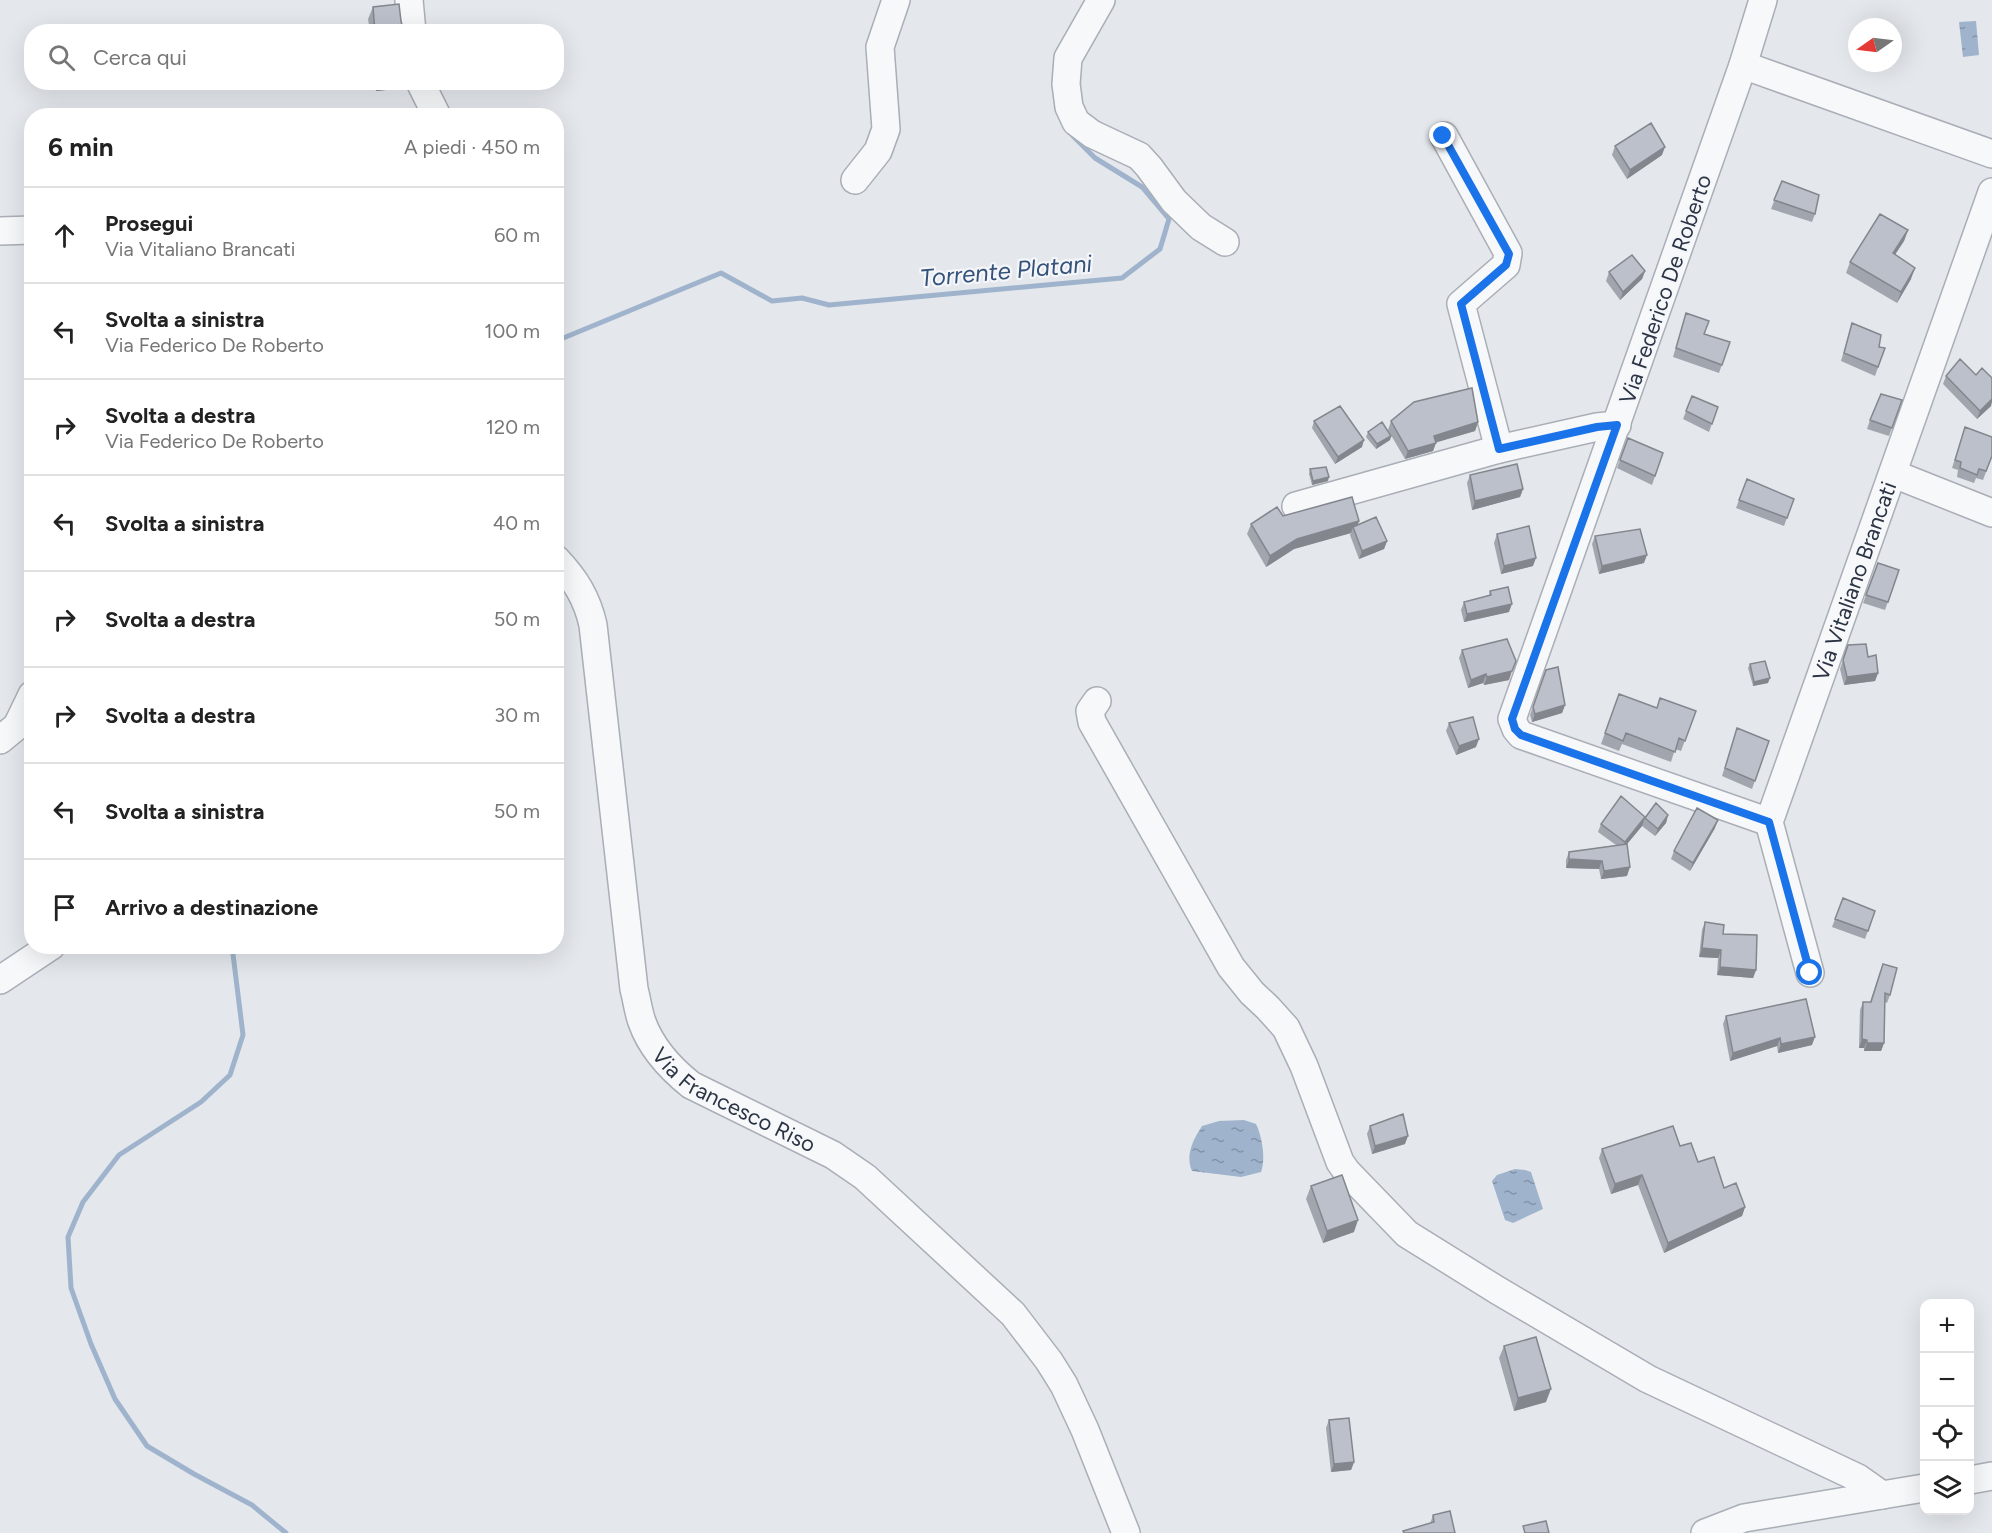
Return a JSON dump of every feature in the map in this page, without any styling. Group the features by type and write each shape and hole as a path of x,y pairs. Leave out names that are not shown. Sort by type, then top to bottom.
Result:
{"street":[{"path":"409,0 411,24"},
{"path":"855,180 878,151 886,129 880,46 896,0"},
{"path":"1101,0 1068,58 1066,84 1069,106 1076,122 1092,134 1139,156 1174,201 1201,227 1225,242"},
{"name":"Via Federico De Roberto","path":"1763,0 1743,65 1512,719 1515,729 1521,735 1769,822"},
{"path":"1743,65 1992,153"},
{"path":"424,90 433,108"},
{"path":"1443,136 1509,254 1506,265 1461,304 1499,449"},
{"name":"Via Vitaliano Brancati","path":"1769,822 1990,208"},
{"path":"0,231 24,230"},
{"path":"1296,506 1499,449 1597,427 1617,425"},
{"path":"1894,474 1992,513"},
{"name":"Via Francesco Riso","path":"564,569 580,589 589,606 593,625 634,989 642,1022 653,1044 679,1075 691,1085 832,1155 865,1177 1013,1314 1049,1361 1064,1385 1126,1533"},
{"path":"1097,701 1090,711 1092,722 1230,967 1286,1028 1304,1066 1340,1162 1407,1234 1648,1379 1858,1478 1882,1495"},
{"path":"0,740 16,726 24,710"},
{"path":"1769,822 1810,973"},
{"path":"0,980 39,954"},
{"path":"1974,1479 1992,1476"},
{"path":"1705,1533 1744,1518 1920,1489"}],"water":[{"path":"1976,21 1979,55 1963,57 1959,22"},
{"path":"1244,1120 1256,1124 1262,1141 1261,1172 1241,1177 1192,1171 1190,1153 1202,1126 1219,1121"},
{"path":"1515,1169 1531,1172 1543,1209 1513,1223 1505,1220 1492,1181 1497,1175"}],"building":[{"path":"399,4 402,24 374,24 373,7"},
{"path":"1651,123 1665,147 1630,170 1615,146"},
{"path":"1782,181 1819,195 1815,214 1774,200"},
{"path":"1880,214 1908,230 1893,253 1915,268 1901,292 1850,262"},
{"path":"1632,255 1645,271 1623,292 1609,272"},
{"path":"1686,313 1709,321 1704,334 1730,342 1722,365 1676,348"},
{"path":"1852,323 1881,335 1879,347 1885,348 1878,367 1844,353"},
{"path":"1960,359 1976,375 1982,368 1992,378 1992,399 1980,411 1946,376"},
{"path":"1472,388 1478,422 1434,436 1436,443 1408,451 1391,421 1414,402"},
{"path":"1881,394 1902,400 1892,428 1870,420"},
{"path":"1692,396 1718,407 1712,424 1686,411"},
{"path":"1340,406 1364,440 1338,457 1314,421"},
{"path":"1382,422 1391,436 1377,444 1368,432"},
{"path":"1965,427 1992,437 1992,456 1986,471 1979,469 1977,475 1960,468 1961,462 1955,460"},
{"path":"1628,438 1663,453 1655,476 1620,460"},
{"path":"1517,464 1523,489 1475,501 1470,475"},
{"path":"1326,467 1329,477 1313,481 1310,469"},
{"path":"1747,479 1794,499 1787,518 1739,500"},
{"path":"1352,497 1359,521 1297,539 1270,556 1251,524 1277,507 1283,516"},
{"path":"1376,517 1387,541 1362,551 1353,527"},
{"path":"1529,526 1536,558 1504,566 1497,534"},
{"path":"1640,529 1647,555 1602,566 1595,536"},
{"path":"1878,563 1899,570 1888,602 1866,595"},
{"path":"1508,587 1512,604 1467,614 1464,602 1491,595 1490,591"},
{"path":"1507,639 1516,661 1512,671 1487,677 1486,674 1471,680 1462,650"},
{"path":"1866,644 1868,657 1876,655 1878,673 1847,677 1843,660 1848,645"},
{"path":"1765,661 1770,678 1754,682 1750,664"},
{"path":"1558,667 1565,705 1535,714 1533,707 1546,670"},
{"path":"1619,694 1657,708 1660,698 1696,711 1685,741 1679,738 1675,752 1626,733 1623,741 1605,733"},
{"path":"1473,717 1479,739 1459,746 1449,723"},
{"path":"1737,728 1769,741 1755,781 1725,768"},
{"path":"1621,796 1645,817 1625,842 1601,824"},
{"path":"1656,803 1668,815 1658,829 1645,818"},
{"path":"1697,808 1718,820 1693,863 1674,851"},
{"path":"1627,844 1630,867 1604,871 1602,861 1569,859 1569,852"},
{"path":"1843,898 1875,911 1868,931 1835,919"},
{"path":"1705,922 1724,925 1723,934 1757,935 1756,970 1720,967 1721,950 1702,948"},
{"path":"1883,964 1897,968 1890,995 1885,993 1884,1043 1867,1043 1867,1040 1862,1039 1863,1002 1871,1002"},
{"path":"1806,999 1815,1037 1781,1044 1780,1038 1733,1053 1726,1016"},
{"path":"1403,1114 1408,1136 1375,1146 1370,1126"},
{"path":"1673,1126 1680,1146 1691,1143 1698,1162 1714,1157 1724,1188 1736,1183 1745,1207 1668,1243 1642,1175 1615,1184 1602,1149"},
{"path":"1342,1175 1358,1220 1327,1231 1311,1186"},
{"path":"1536,1337 1551,1389 1518,1398 1504,1346"},
{"path":"1349,1418 1354,1462 1334,1464 1329,1420"},
{"path":"1450,1511 1455,1533 1404,1533 1403,1531 1434,1522 1433,1515"},
{"path":"1546,1521 1549,1533 1525,1533 1523,1526"}],"waterway":[{"name":"Torrente Platani","path":"564,338 721,273 772,301 802,298 829,305 1122,278 1160,249 1169,219 1142,187 1095,158 1073,136"},
{"name":"Torrente Platani","path":"233,954 243,1035 230,1075 201,1102 119,1155 83,1202 68,1237 71,1288 91,1344 115,1399 147,1446 252,1505 286,1533"}],"route":[{"path":"1443,136 1509,254 1506,265 1461,304 1499,449 1597,427 1617,425 1512,719 1515,729 1521,735 1769,822 1810,973"}]}
